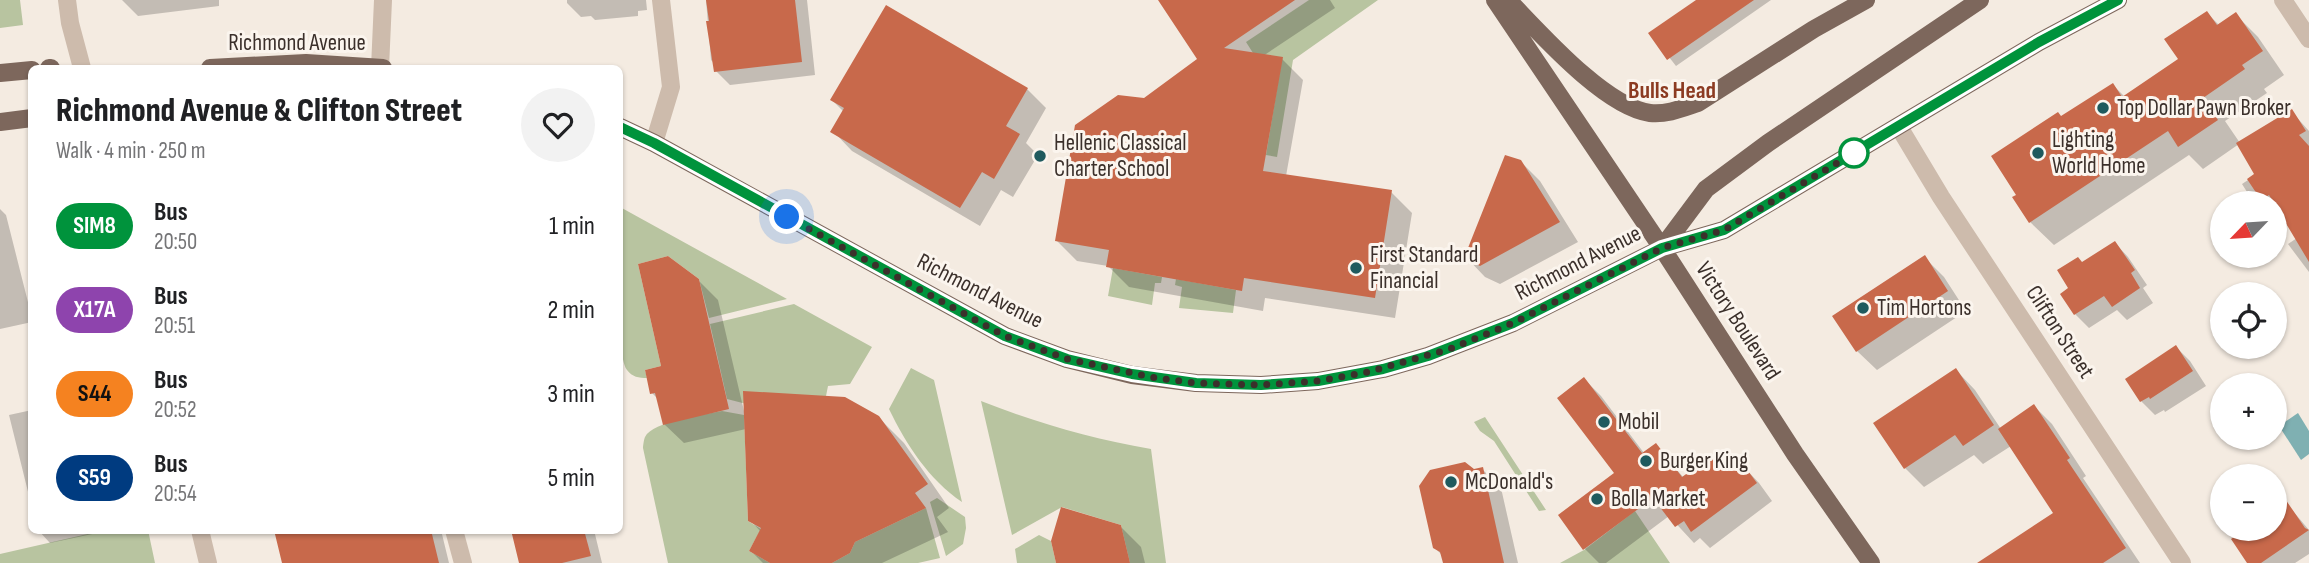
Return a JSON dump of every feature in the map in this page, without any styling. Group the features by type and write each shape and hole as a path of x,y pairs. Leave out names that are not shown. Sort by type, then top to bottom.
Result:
{"main road":[{"name":"Victory Boulevard","path":"1495,0 1662,248 1789,445 1871,563"},
{"path":"1508,0 1592,82 1630,108 1652,113 1676,111 1698,103 1814,29 1866,0"},
{"name":"Richmond Avenue","path":"1662,248 1706,189 1768,143 1980,0"},
{"name":"Richmond Avenue","path":"623,128 1005,336 1067,359 1132,374 1196,383 1261,385 1318,381 1392,367 1450,349 1513,323 1662,248 1724,230 2039,42 2118,0"},
{"name":"Richmond Avenue","path":"268,65 336,65"},
{"path":"0,73 28,70"},
{"path":"0,121 28,118"}],"street":[{"path":"67,0 81,65"},
{"path":"382,65 383,0"},
{"path":"654,143 671,87 661,0"},
{"path":"2283,0 2309,39"},
{"name":"Clifton Street","path":"1899,127 1948,208 2182,563"},
{"path":"201,534 208,563"},
{"path":"455,534 463,563"}],"green space":[{"path":"0,0 20,0 23,25 0,28"},
{"path":"1309,0 1378,0 1293,60 1277,157 1266,155 1282,58 1253,53 1246,42"},
{"path":"623,209 787,299 709,318 699,279 668,256 638,264 661,366 645,370 647,378 633,376 627,370 623,359"},
{"path":"1113,268 1162,277 1161,283 1155,283 1152,305 1108,296"},
{"path":"1176,279 1236,290 1233,313 1179,308 1182,287 1175,285"},
{"path":"794,304 872,347 850,384 828,386 826,396 762,408 727,399 710,324"},
{"path":"911,368 934,380 962,502 939,483 919,460 889,409"},
{"path":"981,401 1065,429 1151,449 1166,563 1130,563 1121,525 1062,507 1012,535"},
{"path":"722,411 744,415 748,521 761,529 749,551 770,563 668,563 643,448 645,438 650,431 668,423"},
{"path":"1485,417 1546,510 1539,511 1494,441 1480,431 1474,422"},
{"path":"937,498 965,517 963,544 946,556 930,502"},
{"path":"926,508 940,558 918,563 832,563 850,553 855,542"},
{"path":"1635,511 1670,563 1560,563 1584,550"},
{"path":"88,534 149,534 155,563 0,563 0,554"},
{"path":"1039,535 1051,541 1056,563 1017,563 1015,549"}],"water":[{"path":"2298,413 2309,431 2309,454 2301,460 2287,438 2287,421"}],"building":[{"path":"706,0 795,0 802,62 714,72 706,21 709,21"},
{"path":"1158,0 1295,0 1224,48 1283,57 1263,171 1392,190 1375,298 1244,278 1242,291 1106,267 1109,250 1055,241 1075,125 1118,95 1144,98 1197,59"},
{"path":"1696,0 1754,0 1667,60 1648,33"},
{"path":"886,5 1028,88 1006,126 1020,134 994,179 982,172 960,208 830,132 844,108 830,100"},
{"path":"2207,11 2217,25 2236,12 2263,51 2242,65 2245,69 2203,98 2218,120 2178,147 2168,131 2029,223 2012,197 2016,195 1991,156 2058,112 2061,116 2113,83 2122,97 2178,59 2164,39"},
{"path":"2292,109 2306,131 2299,135 2309,146 2309,262 2287,225 2287,191 2255,191 2247,179 2254,174 2236,143"},
{"path":"1505,155 1521,160 1560,222 1480,266 1464,258"},
{"path":"2115,241 2135,270 2131,273 2140,288 2112,307 2104,296 2074,315 2060,294 2068,288 2057,270 2078,257 2082,262"},
{"path":"1925,255 1948,291 1856,352 1832,316"},
{"path":"668,256 699,279 729,409 663,425 655,393 650,394 645,370 661,366 638,264"},
{"path":"2176,345 2193,371 2150,399 2149,397 2140,402 2125,379"},
{"path":"1956,368 1994,425 1963,446 1955,435 1904,469 1873,423"},
{"path":"1584,377 1642,453 1656,443 1682,477 1717,452 1731,471 1742,463 1757,483 1691,532 1684,521 1675,527 1653,498 1583,550 1558,515 1614,473 1557,398"},
{"path":"743,391 845,397 879,416 928,484 915,493 926,508 855,542 850,553 832,563 770,563 749,551 761,528 748,521"},
{"path":"2034,404 2070,458 2067,460 2126,548 2103,563 1977,563 2053,513 1998,429"},
{"path":"1465,462 1474,469 1483,467 1504,563 1443,563 1440,552 1433,548 1419,486 1430,470"},
{"path":"2287,502 2309,530 2261,563 2247,563 2232,541 2287,541"},
{"path":"1061,507 1121,525 1130,563 1056,563 1051,541"},
{"path":"275,534 432,534 439,563 282,563"},
{"path":"512,534 585,534 591,556 562,563 519,563"}],"bus line":[{"name":"SIM8","path":"623,128 1005,336 1067,359 1132,374 1196,383 1261,385 1318,381 1383,369 1450,349 1513,323 1662,248 1724,230 2039,42 2118,0"}],"place":[{"name":"Top Dollar Pawn Broker","path":"2103,108"},
{"name":"Lighting World Home","path":"2038,153"},
{"name":"Hellenic Classical Charter School","path":"1040,156"},
{"name":"First Standard Financial","path":"1356,268"},
{"name":"Tim Hortons","path":"1863,308"},
{"name":"Mobil","path":"1604,422"},
{"name":"Burger King","path":"1646,461"},
{"name":"McDonald's","path":"1451,482"},
{"name":"Bolla Market","path":"1597,499"}],"district":[{"name":"Bulls Head","path":"1672,90"}],"route":[{"path":"787,217 1005,336 1067,359 1156,378 1196,383 1261,385 1318,381 1368,372 1450,349 1513,323 1662,248 1724,230 1859,150 1854,153"}]}
